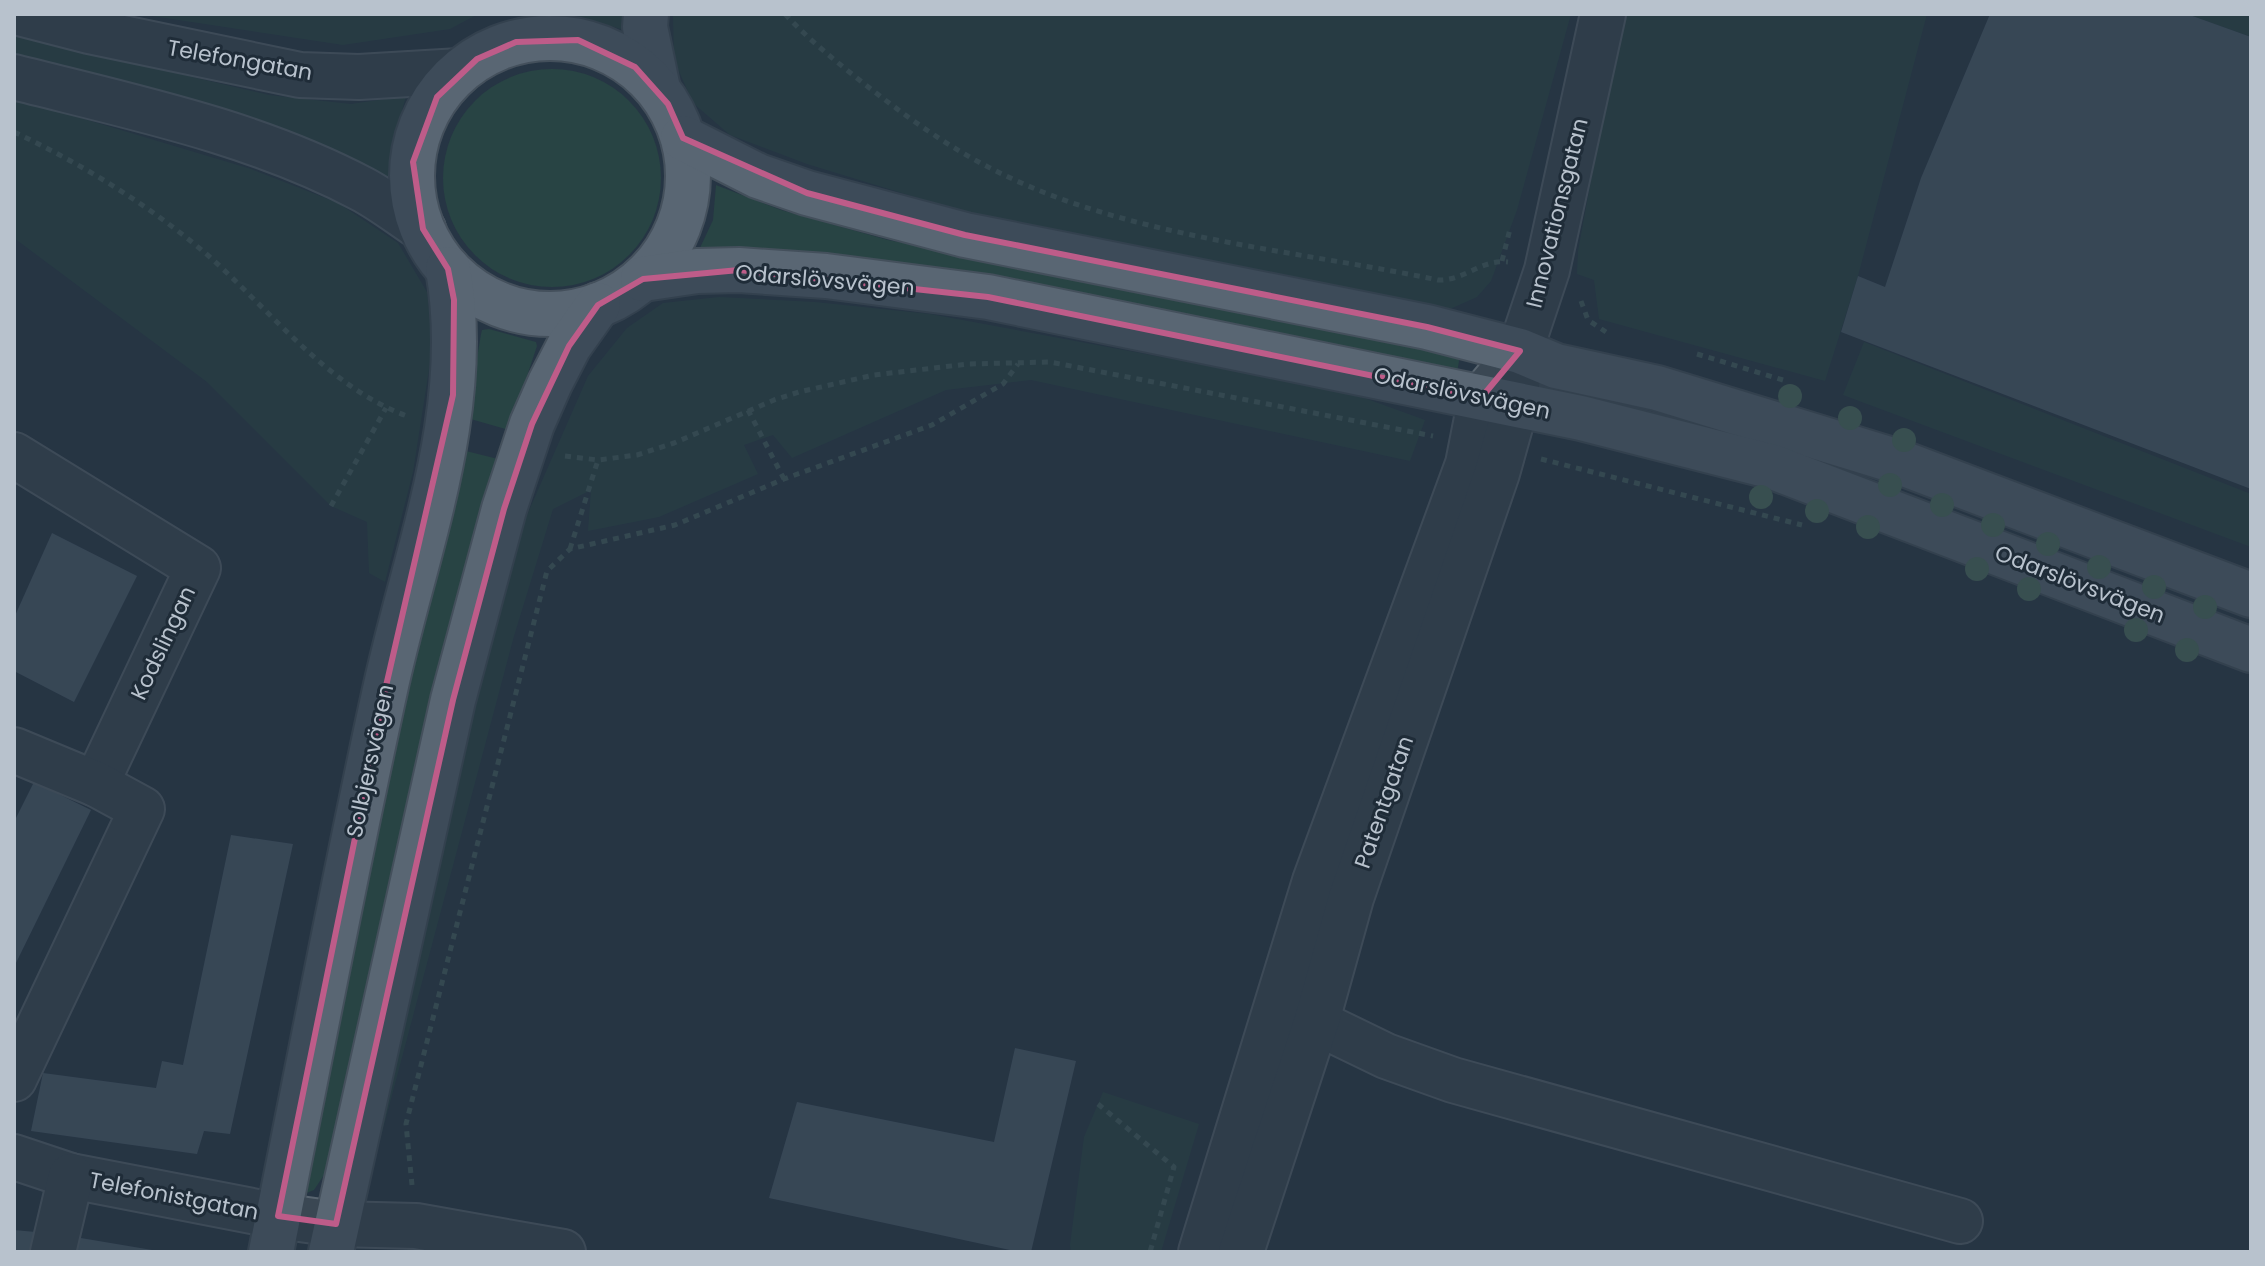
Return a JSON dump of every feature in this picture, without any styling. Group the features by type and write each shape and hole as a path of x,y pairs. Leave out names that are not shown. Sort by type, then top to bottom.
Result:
{"main road":[{"path":"646,14 645,27 658,89"},
{"path":"525,28 547,37 578,40 608,50 635,67 658,89 683,138 688,168 686,199 678,229 663,255 643,279 622,294 575,312 553,314 518,310 485,298 448,269 434,250 423,229 414,196 413,162 421,128 437,97 460,71 525,28"},
{"path":"683,138 758,176 807,193 950,231 1427,327 1520,351 1556,366 1657,388 1902,463 2251,595"},
{"name":"Solbjersvägen","path":"275,1234 382,702 445,443 456,352 454,300 448,269"},
{"name":"Odarslövsvägen","path":"643,279 697,271 739,270 826,276 988,297 1581,418 1773,467 2251,650"},
{"path":"333,1238 453,700 504,509 532,424 550,383 569,346 598,305"}],"street":[{"name":"Telefongatan","path":"23,14 89,31 300,75 359,77 460,71"},
{"name":"Innovationsgatan","path":"1498,402 1520,351 1547,270 1603,14"},
{"path":"14,77 237,136 309,163 365,190 423,229"},
{"name":"Patentgatan","path":"1241,1252 1297,1012 1315,881 1482,468 1498,402"},
{"name":"Kodslingan","path":"14,455 198,568 96,784"},
{"path":"14,750 96,784 142,809 14,1079"},
{"path":"1297,1012 1386,1056 1453,1080 1960,1221"},
{"name":"Patentgatan","path":"1201,1252 1297,1012"},
{"name":"Telefonistgatan","path":"14,1157 275,1234 333,1238 416,1226 563,1252"},
{"path":"53,1252 71,1176"}],"path":[{"path":"785,14 833,59 926,130 999,173 1103,212 1270,249 1438,280 1452,281 1466,276 1479,266 1502,261 1547,270"},
{"path":"14,132 96,176 167,223 204,252 342,381 400,413"},
{"path":"562,455 598,460 619,459 654,450 799,392 874,375 968,364 1050,362 1434,436 1452,457 1509,475 1535,457 1809,527"},
{"path":"570,549 675,525 784,479 932,425 1003,384 1018,363"},
{"path":"331,506 386,408"},
{"path":"748,410 784,479"},
{"path":"416,1226 406,1124 547,571 570,549 598,460"},
{"path":"1098,1104 1174,1167 1150,1252"}],"highlighted area":[{"path":"578,40 635,67 668,104 683,138 807,193 965,235 1427,327 1520,351 1481,398 988,297 739,270 643,279 598,305 569,346 532,424 504,509 453,700 336,1224 278,1216 386,686 453,395 454,300 448,269 423,229 413,162 437,97 477,59 516,42"}],"green space":[{"path":"139,14 478,14 450,29 343,45"},
{"path":"571,14 624,14 624,30"},
{"path":"673,14 1571,14 1517,210 1491,281 1477,297 1450,309 1401,305 1010,226 807,164 730,135 693,103 674,60"},
{"path":"1624,14 1927,14 1858,276 1825,381 1599,319 1594,280 1577,274 1578,251"},
{"path":"2187,14 2251,14 2251,37"},
{"path":"14,35 269,95 351,104 406,96 390,156 388,183 14,59"},
{"path":"552,69 594,77 613,87 629,101 643,117 653,136 661,178 653,220 643,239 629,255 613,269 594,279 552,287 510,279 491,269 475,255 461,239 451,220 443,178 451,136 461,117 475,101 491,87 510,77"},
{"path":"14,98 251,169 338,203 398,243 427,292 433,344 413,472 385,582 369,573 367,522 331,506 207,382 14,238"},
{"path":"716,185 781,210 888,240 1460,355 1457,373 699,250 713,220"},
{"path":"719,297 815,302 930,314 1345,391 1425,420 1410,461 1031,380 946,390 792,458 773,435 744,445 758,474 659,517 588,531 591,490 553,509 514,636 375,1159 454,779 520,531 588,376 627,328 663,303"},
{"path":"489,329 536,342 537,346 509,430 467,418 481,334 482,330"},
{"path":"1864,342 2251,494 2251,547 1843,395"},
{"path":"462,450 498,459 328,1169 314,1190 304,1194 365,860"},
{"path":"1103,1092 1199,1124 1161,1252 1071,1252 1084,1137"}],"building":[{"path":"1990,14 2187,14 2251,37 2251,489 1841,332 1858,276 1885,287 1921,178"},
{"path":"52,533 137,576 74,702 14,671 14,618"},
{"path":"34,782 91,810 14,967 14,822"},
{"path":"231,835 293,844 230,1134 204,1131 197,1154 31,1131 43,1073 156,1088 162,1061 183,1065"},
{"path":"1015,1048 1076,1061 1031,1252 1019,1252 769,1198 797,1102 994,1142"},
{"path":"14,1230 57,1234 164,1252 14,1252"}]}
